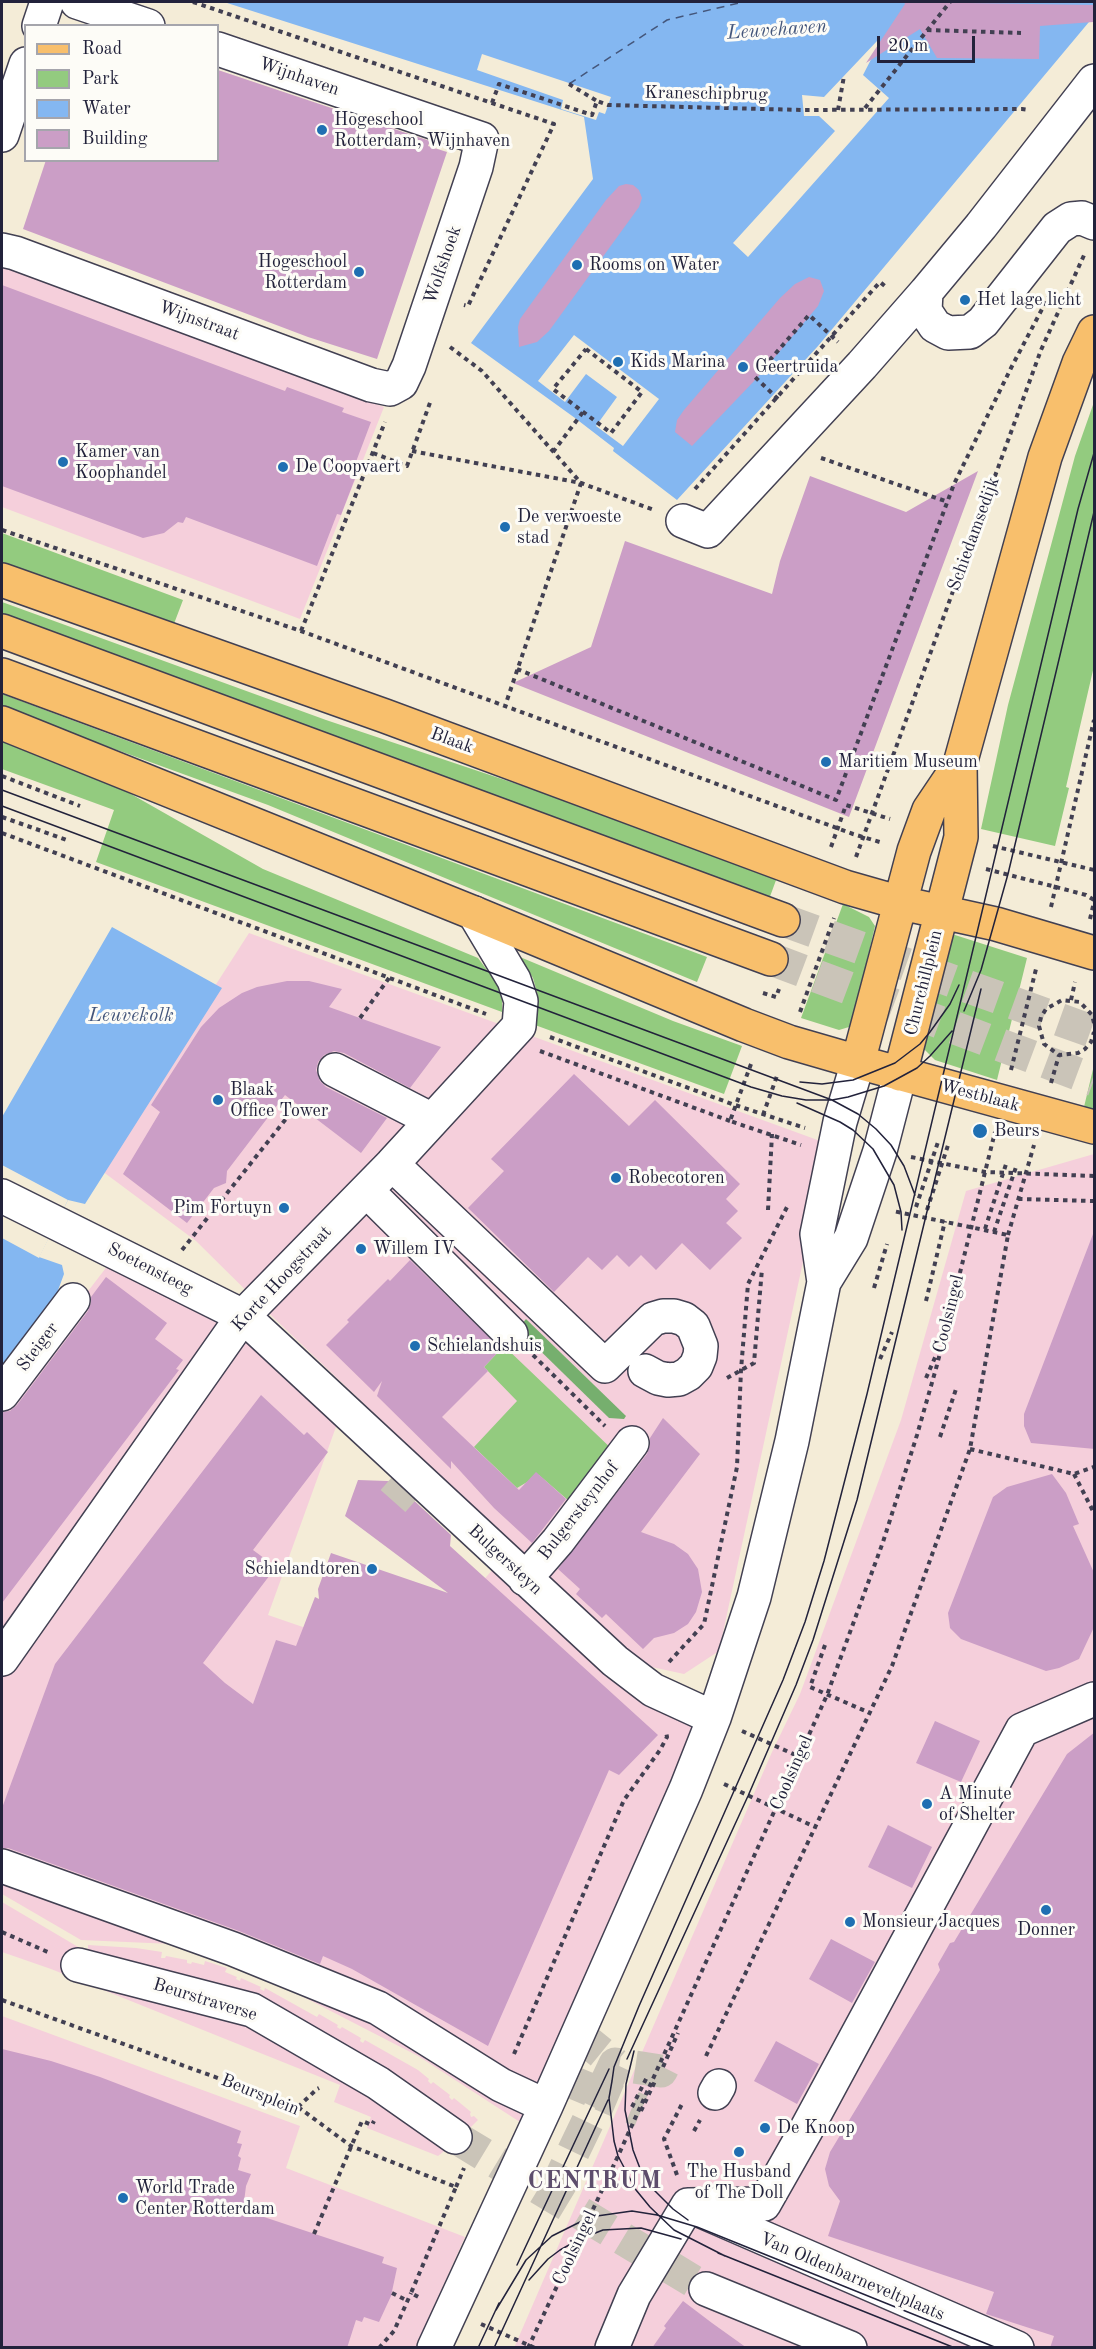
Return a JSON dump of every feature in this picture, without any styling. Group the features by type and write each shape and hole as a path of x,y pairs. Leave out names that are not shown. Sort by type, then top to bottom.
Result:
{"main road":[{"path":"1095,332 1079,363 1045,457 960,764 961,837 942,912 1044,937 1095,953"},
{"name":"Blaak","path":"2,580 385,716 845,887 901,903"},
{"path":"2,631 783,920"},
{"path":"2,675 771,958"},
{"path":"2,723 776,1037 900,1074"},
{"path":"858,1062 914,850 928,810 960,764"},
{"name":"Churchillplein","path":"900,1074 942,912 901,903"},
{"name":"Westblaak","path":"900,1074 1095,1127"}],"street":[{"path":"40,24 47,2"},
{"path":"77,2 142,24"},
{"name":"Wijnhaven","path":"219,49 482,139"},
{"path":"2,135 24,70"},
{"path":"673,517 708,531 862,366 927,292 1095,81"},
{"name":"Wolfshoek","path":"396,387 405,377 409,366 476,168 482,139"},
{"path":"927,292 925,311 935,326 948,333 970,332 983,322 1057,228 1071,219 1082,218 1092,233"},
{"name":"Wijnstraat","path":"2,250 371,385 390,389 396,387"},
{"path":"474,913 514,980 521,1001 514,1032"},
{"name":"Korte Hoogstraat","path":"2,1659 243,1316 367,1191 514,1032"},
{"path":"434,2348 546,2106 694,1769 714,1718 754,1597 792,1441 824,1282 817,1234 840,1122 858,1062"},
{"path":"335,1070 432,1120"},
{"path":"824,1282 851,1238 880,1151 900,1074"},
{"path":"392,1164 606,1366 653,1319 674,1316 684,1319 693,1326 701,1346 700,1356 696,1366 688,1374 679,1379 668,1380 645,1371"},
{"path":"367,1191 511,1334"},
{"name":"Soetensteeg","path":"2,1196 243,1316"},
{"name":"Steiger","path":"2,1394 73,1300"},
{"name":"Bulgersteyn","path":"243,1316 615,1661 659,1693 714,1718"},
{"name":"Bulgersteynhof","path":"525,1579 558,1541 620,1435"},
{"path":"612,2348 634,2295 688,2205 764,2204 1022,1730 1095,1699"},
{"path":"2,1866 233,1948 378,2008 501,2085 546,2106"},
{"name":"Beurstraverse","path":"78,1965 252,2010 378,2083 460,2152"},
{"name":"Van Oldenbarneveltplaats","path":"688,2205 1017,2348"},
{"path":"706,2289 850,2348"}],"path":[{"path":"193,2 493,103 499,84 592,115 597,101"},
{"path":"864,109 950,2"},
{"path":"927,30 1021,33"},
{"path":"838,110 844,76"},
{"name":"Kraneschipbrug","path":"569,84 608,105 803,110 1022,109"},
{"name":"Schiedamsedijk","path":"863,837 1041,350 1092,233"},
{"path":"694,490 880,282 887,287"},
{"path":"836,800 948,502 1011,368 1056,284"},
{"path":"777,398 755,377 809,315 832,336"},
{"path":"450,347 482,371 581,483"},
{"path":"586,349 642,392 611,433 584,412 553,389 586,349"},
{"path":"553,452 584,412"},
{"path":"301,631 382,428"},
{"path":"786,446 948,502"},
{"path":"412,451 581,483 673,517"},
{"path":"373,453 407,466"},
{"path":"505,706 581,483"},
{"path":"2,530 301,631 863,837 845,887 776,1037 736,1105 730,1121"},
{"path":"517,669 846,805"},
{"path":"1095,720 985,1172 1095,1176"},
{"path":"2,776 80,806"},
{"path":"2,817 67,840"},
{"path":"2,833 389,978 730,1121 801,1144 800,1155"},
{"path":"1056,887 1086,895 1095,900"},
{"path":"360,1018 389,978"},
{"path":"514,1032 763,1115 776,1037 776,997"},
{"path":"1095,1023 1087,1008 1080,1002 1062,1000 1046,1009 1039,1026 1044,1044 1059,1055 1078,1053 1085,1049 1095,1032"},
{"path":"162,1276 297,1105"},
{"path":"768,1210 772,1134"},
{"path":"916,1207 939,1139"},
{"path":"927,1210 949,1142"},
{"path":"985,1228 1007,1161"},
{"path":"994,1232 1017,1164"},
{"name":"Coolsingel","path":"528,2348 595,2207 827,1695 883,1542 917,1435 985,1172"},
{"path":"501,2085 624,1800 667,1737 666,1724 651,1712 669,1663 704,1624 737,1467 741,1370 748,1284 796,1190 824,1197"},
{"path":"1018,1199 1095,1201"},
{"path":"893,1222 896,1211"},
{"path":"926,1301 945,1221"},
{"path":"688,2205 664,2139 711,2084 815,1827 892,1666 970,1449 1008,1235 971,1227"},
{"path":"874,1288 890,1233"},
{"path":"741,1370 754,1363 762,1269"},
{"path":"880,1359 892,1332"},
{"path":"511,1334 620,1435"},
{"path":"926,1378 937,1353"},
{"path":"940,1437 956,1389"},
{"path":"970,1449 1074,1474 1095,1467"},
{"path":"1074,1474 1095,1513"},
{"path":"825,1645 810,1688 870,1713"},
{"path":"714,1718 800,1757"},
{"path":"658,1752 815,1827"},
{"path":"2,1932 78,1965"},
{"name":"Beursplein","path":"2,2000 298,2108 351,2146 456,2187"},
{"path":"663,2067 678,2033"},
{"path":"632,2107 648,2075"},
{"path":"641,2111 656,2079"},
{"path":"298,2108 317,2089"},
{"path":"314,2234 362,2121"},
{"path":"379,2348 394,2331 456,2187 460,2152"},
{"path":"392,2293 408,2301"},
{"path":"411,2293 424,2300"}],"shaded area":[{"path":"5,267 384,407 300,619 2,507 2,269"},
{"path":"249,933 823,1142 809,1234 719,1651 684,1674 638,1664 196,1241 98,1168"},
{"path":"1094,1154 1094,2347 514,2348 772,1752 800,1694 901,1420 966,1191"},
{"path":"112,1260 221,1308 341,1413 268,1615 410,1664 501,1560 706,1718 523,2124 418,2056 288,1989 172,1944 81,1940 2,1894 2,1403"},
{"path":"2,1902 85,1951 88,1951 88,1945 136,1948 162,1952 161,1958 166,1956 187,1960 187,1963 191,1964 192,1962 204,1965 205,1961 227,1968 225,1972 237,1977 236,1979 240,1981 241,1978 261,1987 260,1989 264,1991 265,1988 317,2017 319,2014 338,2025 340,2029 342,2027 361,2038 360,2041 363,2043 365,2040 418,2070 429,2079 431,2084 433,2082 450,2095 452,2100 454,2098 471,2112 471,2117 474,2116 478,2120 438,2156 367,2128 371,2117 334,2102 340,2085 51,1969 2,1952"},
{"name":"World Trade Center Rotterdam","path":"2,2016 300,2126 286,2168 465,2237 416,2347 2,2347"}],"green space":[{"path":"1094,402 1094,666 1055,846 981,829 1008,705 1075,456"},
{"path":"2,533 183,600 172,629 2,566"},
{"path":"2,602 326,720 779,872 768,902 2,618"},
{"path":"2,694 707,957 697,982 268,805 2,708"},
{"path":"2,732 64,756 263,869 478,958 496,982 502,1000 502,1012 96,862 114,810 2,769"},
{"path":"843,904 869,917 875,926 853,1020 849,1027 839,1030 801,1018"},
{"path":"955,935 1027,958 997,1080 935,1060 921,1046 950,936"},
{"path":"520,957 673,1021 742,1046 724,1094 535,1025 538,996 533,978"},
{"path":"1094,1065 1094,1111 1084,1107"},
{"path":"526,1319 626,1416 624,1419 609,1418 518,1329"},
{"path":"504,1346 616,1453 577,1508 539,1475 517,1488 474,1447 517,1401 484,1367"}],"water":[{"name":"Leuvehaven","path":"224,2 1094,2 1094,16 818,346 677,500 613,451 614,448 575,418 471,343 593,179 584,117"},
{"name":"Leuvekolk","path":"112,927 222,988 85,1204 68,1200 39,1257 62,1265 64,1274 53,1304 2,1372 2,1117"}],"pier":[{"path":"877,41 879,44 863,75 889,98 748,257 733,243 835,131 819,116 804,116 802,95 824,97"},
{"path":"482,54 611,97 605,114 599,112 596,120 561,109 563,100 477,70"},
{"path":"574,335 659,399 623,446 596,426 617,397 586,374 565,402 538,381"},
{"path":"2,1165 68,1200 39,1258 2,1238"}],"building":[{"path":"904,2 1093,5 1093,22 1040,26 1039,59 937,58 920,29 866,63 905,4"},
{"path":"219,70 430,141 428,146 447,152 377,359 308,337 23,229 45,162 219,162"},
{"path":"633,185 639,190 642,198 639,207 549,331 537,342 519,347 520,319 606,200 619,186"},
{"name":"Geertruida","path":"809,277 820,280 824,291 818,306 757,378 692,446 675,432 677,420 780,298 795,284"},
{"path":"2,285 285,391 287,387 344,408 342,412 371,422 351,475 356,476 341,515 337,514 317,566 186,517 183,523 178,522 164,533 143,538 2,486"},
{"path":"978,471 849,817 513,683 591,647 625,541 772,594 780,561 810,476 906,512"},
{"name":"Blaak Office Tower","path":"287,981 309,981 342,989 329,1007 441,1047 410,1088 344,1053 334,1051 324,1055 318,1062 316,1070 320,1081 326,1087 387,1118 361,1153 285,1095 227,1171 226,1183 214,1188 187,1223 123,1174 160,1112 151,1105 201,1027 219,1008 242,993 257,987"},
{"name":"Robecotoren","path":"574,1074 629,1126 655,1100 740,1184 726,1199 738,1211 726,1223 742,1238 710,1270 682,1243 656,1270 641,1255 629,1267 617,1255 602,1270 588,1257 554,1292 468,1208 504,1171 491,1159"},
{"path":"1093,1234 1095,1234 1095,1449 1031,1443 1024,1426 1024,1414"},
{"name":"Schielandshuis","path":"410,1260 501,1349 484,1367 488,1371 442,1417 519,1490 536,1472 566,1499 532,1543 494,1508 451,1461 451,1469 377,1396 382,1381 374,1392 326,1345 349,1322 347,1320"},
{"path":"106,1277 167,1323 155,1339 183,1360 176,1369 179,1370 2,1603 2,1412 10,1411 17,1405 88,1311 91,1297"},
{"path":"261,1395 304,1435 307,1432 328,1452 253,1550 276,1567 203,1663 225,1683 253,1704 276,1640 296,1646 315,1597 319,1599 318,1589 331,1553 448,1593 345,1516 358,1480 387,1481 394,1482 451,1535 450,1546 658,1735 619,1775 609,1770 488,2046 352,1969 323,1956 320,1964 239,1931 8,1848 2,1848 2,1808 55,1664"},
{"path":"663,1418 700,1454 641,1532 674,1544 688,1554 698,1569 702,1592 696,1612 688,1624 674,1633 654,1638 643,1649 606,1614 602,1618 576,1594 580,1589 558,1569 647,1454 650,1438"},
{"path":"1052,1474 1066,1493 1079,1524 1073,1526 1095,1575 1095,1625 1079,1659 1046,1671 961,1639 950,1628 948,1613 993,1497 1007,1487"},
{"path":"935,1721 980,1741 961,1782 916,1763"},
{"path":"1095,1732 1095,2348 1050,2348 1054,2336 986,2314 994,2292 828,2236 840,2201 829,2186 825,2169 830,2152 940,1970 938,1964 950,1943 954,1942 1067,1754"},
{"path":"888,1825 932,1847 912,1888 868,1867"},
{"path":"831,1939 875,1962 852,2003 809,1979"},
{"path":"776,2041 819,2064 797,2104 754,2081"},
{"name":"World Trade Center Rotterdam","path":"2,2049 51,2061 100,2077 241,2131 237,2143 242,2144 238,2156 241,2158 238,2170 251,2174 246,2186 243,2210 384,2257 382,2263 397,2268 391,2296 379,2322 364,2317 362,2322 356,2320 347,2348 2,2348"},
{"path":"683,2301 747,2348 652,2348 666,2328 664,2326"}],"ferry route":[{"path":"569,84 667,20 743,2"}],"tunnel":[{"path":"783,920 1094,1032"},
{"path":"771,959 1094,1080"},
{"path":"393,1501 415,1476"},
{"path":"579,2031 578,2034 615,2064"},
{"path":"560,2077 601,2094 615,2064 661,2071 663,2067"},
{"path":"552,2196 601,2094 641,2111"},
{"path":"455,2137 706,2289"}],"tram line":[{"path":"725,2256 674,2230 636,2190 618,2156 614,2141 609,2098 614,2067 783,1680 805,1622 824,1561 867,1394 1078,509 1094,453"},
{"path":"964,1011 981,970 1008,874 1094,512"},
{"path":"2,790 832,1100 858,1114 891,1145 904,1166 915,1195"},
{"path":"2,806 751,1087 782,1096 806,1100 832,1100 884,1086 917,1068 952,1031"},
{"path":"800,1082 822,1084 853,1080 895,1063 920,1044 930,1032 950,1004 959,985"},
{"path":"627,2059 748,1796 813,1640 857,1500 981,989"},
{"path":"797,1103 840,1122 853,1130 873,1149 894,1185 901,1212 902,1230"},
{"path":"634,2051 626,2084 625,2110 633,2150 641,2171 655,2191 688,2220"},
{"path":"517,2265 609,2069"},
{"path":"494,2348 608,2100"},
{"path":"496,2310 526,2260 552,2236 590,2217 632,2211 657,2215 697,2227 997,2348"},
{"path":"529,2280 548,2259 560,2250 603,2230 641,2228 681,2239"},
{"path":"718,2253 955,2348"},
{"path":"478,2348 499,2303"}],"place":[{"name":"Hogeschool Rotterdam, Wijnhaven","path":"322,130"},
{"name":"Rooms on Water","path":"577,265"},
{"name":"Hogeschool Rotterdam","path":"359,272"},
{"name":"Het lage licht","path":"965,300"},
{"name":"Kids Marina","path":"618,362"},
{"name":"Geertruida","path":"743,367"},
{"name":"Kamer van Koophandel","path":"63,462"},
{"name":"De Coopvaert","path":"283,467"},
{"name":"De verwoeste stad","path":"505,527"},
{"name":"Maritiem Museum","path":"826,762"},
{"name":"Blaak Office Tower","path":"218,1100"},
{"name":"Beurs","path":"980,1131"},
{"name":"Robecotoren","path":"616,1178"},
{"name":"Pim Fortuyn","path":"284,1208"},
{"name":"Willem IV","path":"361,1249"},
{"name":"Schielandshuis","path":"415,1346"},
{"name":"Schielandtoren","path":"372,1569"},
{"name":"A Minute of Shelter","path":"927,1804"},
{"name":"Donner","path":"1046,1910"},
{"name":"Monsieur Jacques","path":"850,1922"},
{"name":"De Knoop","path":"765,2128"},
{"name":"The Husband of The Doll","path":"739,2152"},
{"name":"World Trade Center Rotterdam","path":"123,2198"}],"district":[{"name":"CENTRUM","path":"595,2182"}]}
